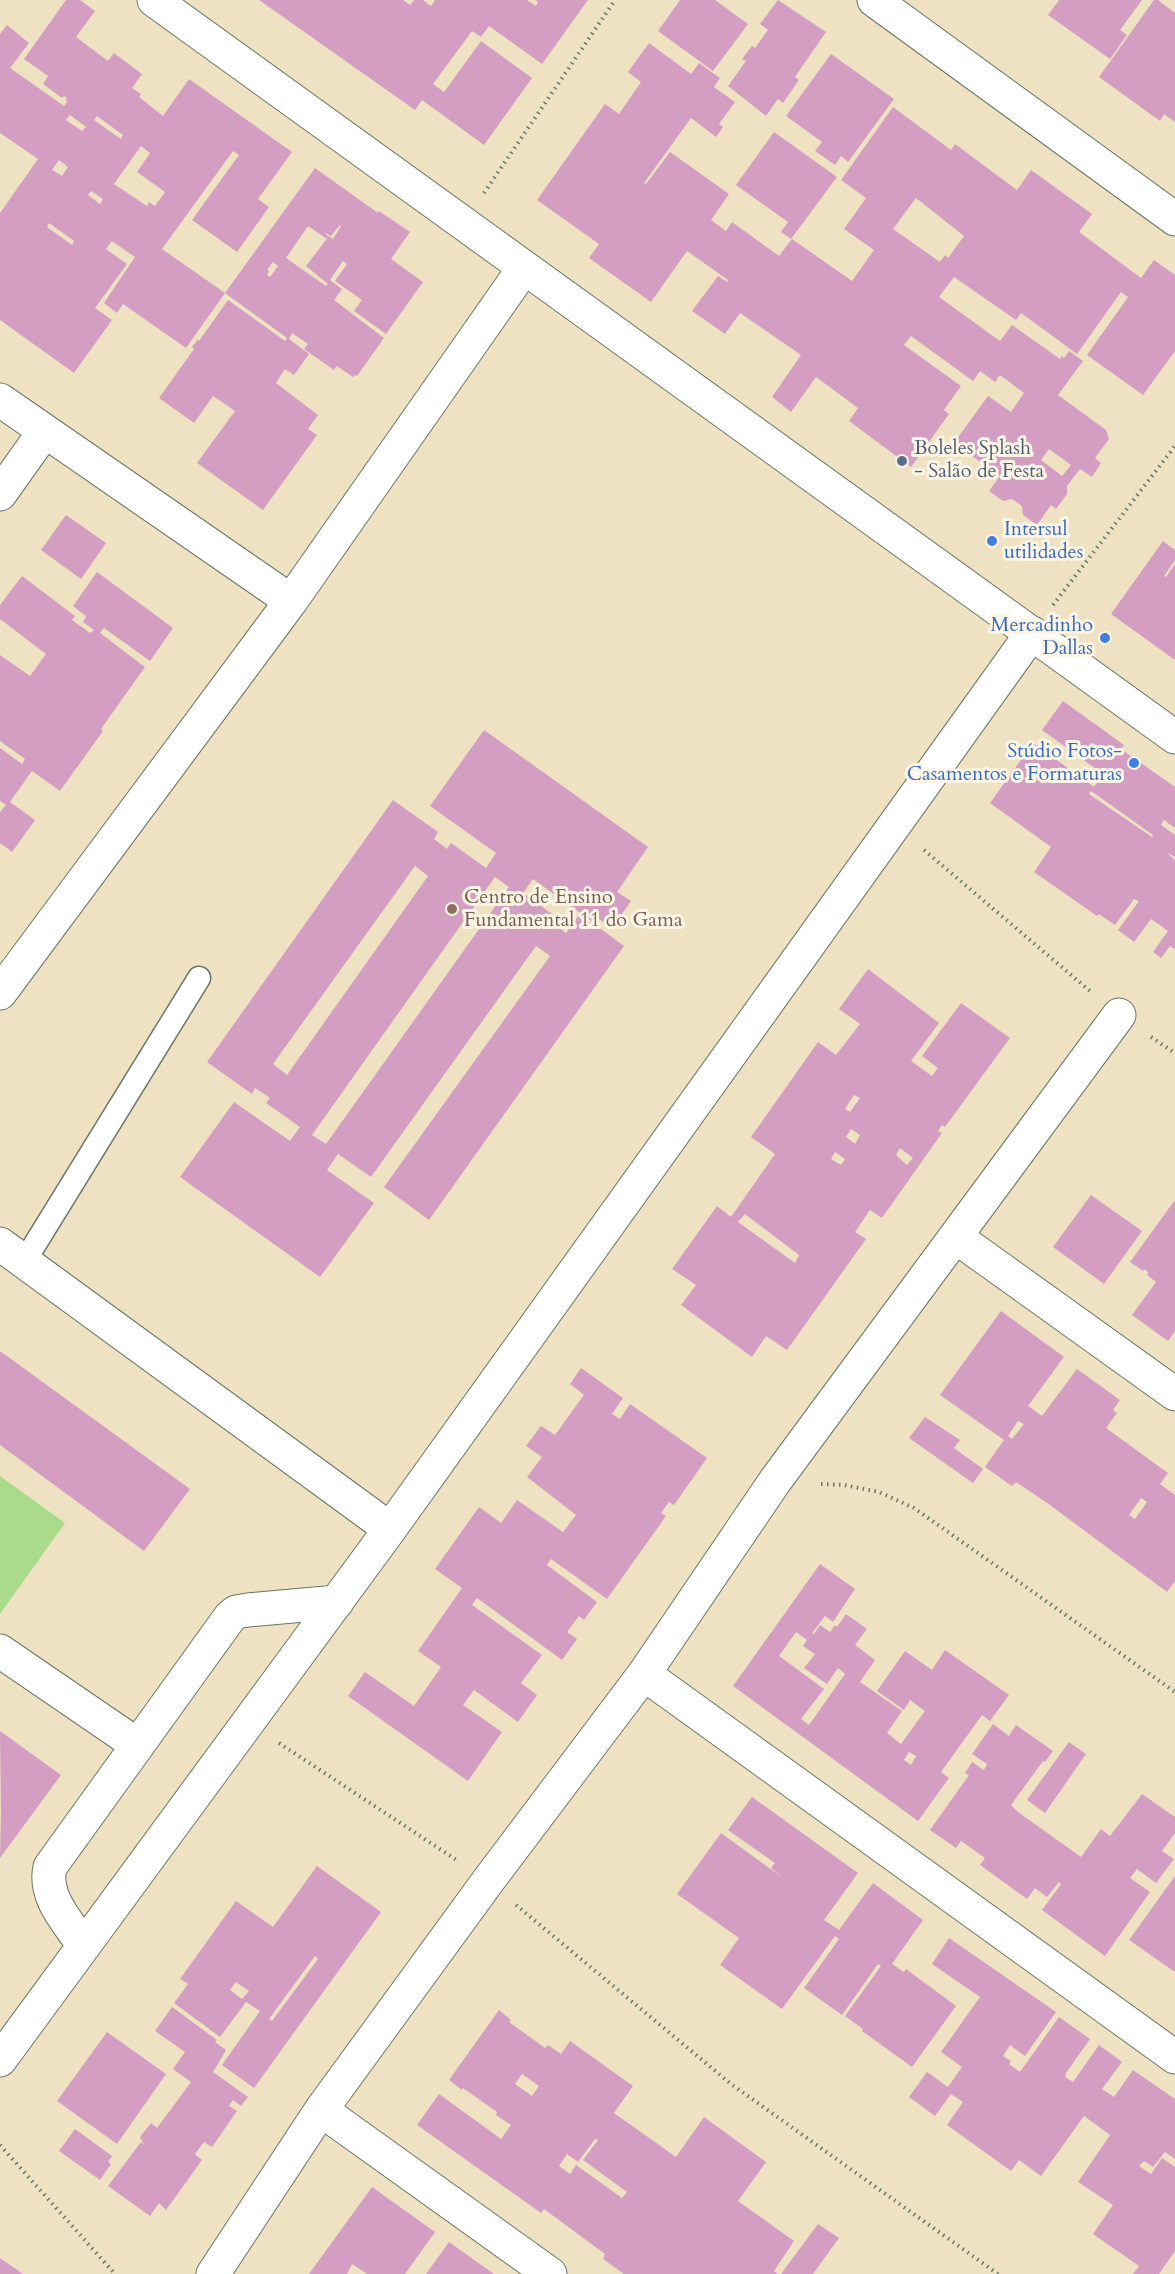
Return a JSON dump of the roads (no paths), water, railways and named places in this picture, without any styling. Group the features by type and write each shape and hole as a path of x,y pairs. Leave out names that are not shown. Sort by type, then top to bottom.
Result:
{"street":[{"path":"154,0 1175,737"},
{"path":"874,0 1175,219"},
{"path":"0,993 291,601 524,268"},
{"path":"0,400 291,601"},
{"path":"0,495 44,432"},
{"path":"2,2052 84,1946 390,1529 1032,633"},
{"path":"213,2274 321,2110 488,1881 644,1674 775,1481 1119,1015"},
{"path":"956,1237 1175,1394"},
{"path":"12,1253 390,1529"},
{"path":"84,1946 50,1893 48,1875 50,1867 136,1744 236,1612 337,1602"},
{"path":"0,1651 136,1744"},
{"path":"644,1674 1175,2057"},
{"path":"321,2110 550,2274"}],"lane":[{"path":"12,1253 199,978"}],"place":[{"name":"Boleles Splash - Salão de Festa","path":"902,461"},
{"name":"Intersul utilidades","path":"992,541"},
{"name":"Mercadinho Dallas","path":"1105,638"},
{"name":"Stúdio Fotos- Casamentos e Formaturas","path":"1134,763"},
{"name":"Centro de Ensino Fundamental 11 do Gama","path":"452,909"}]}
